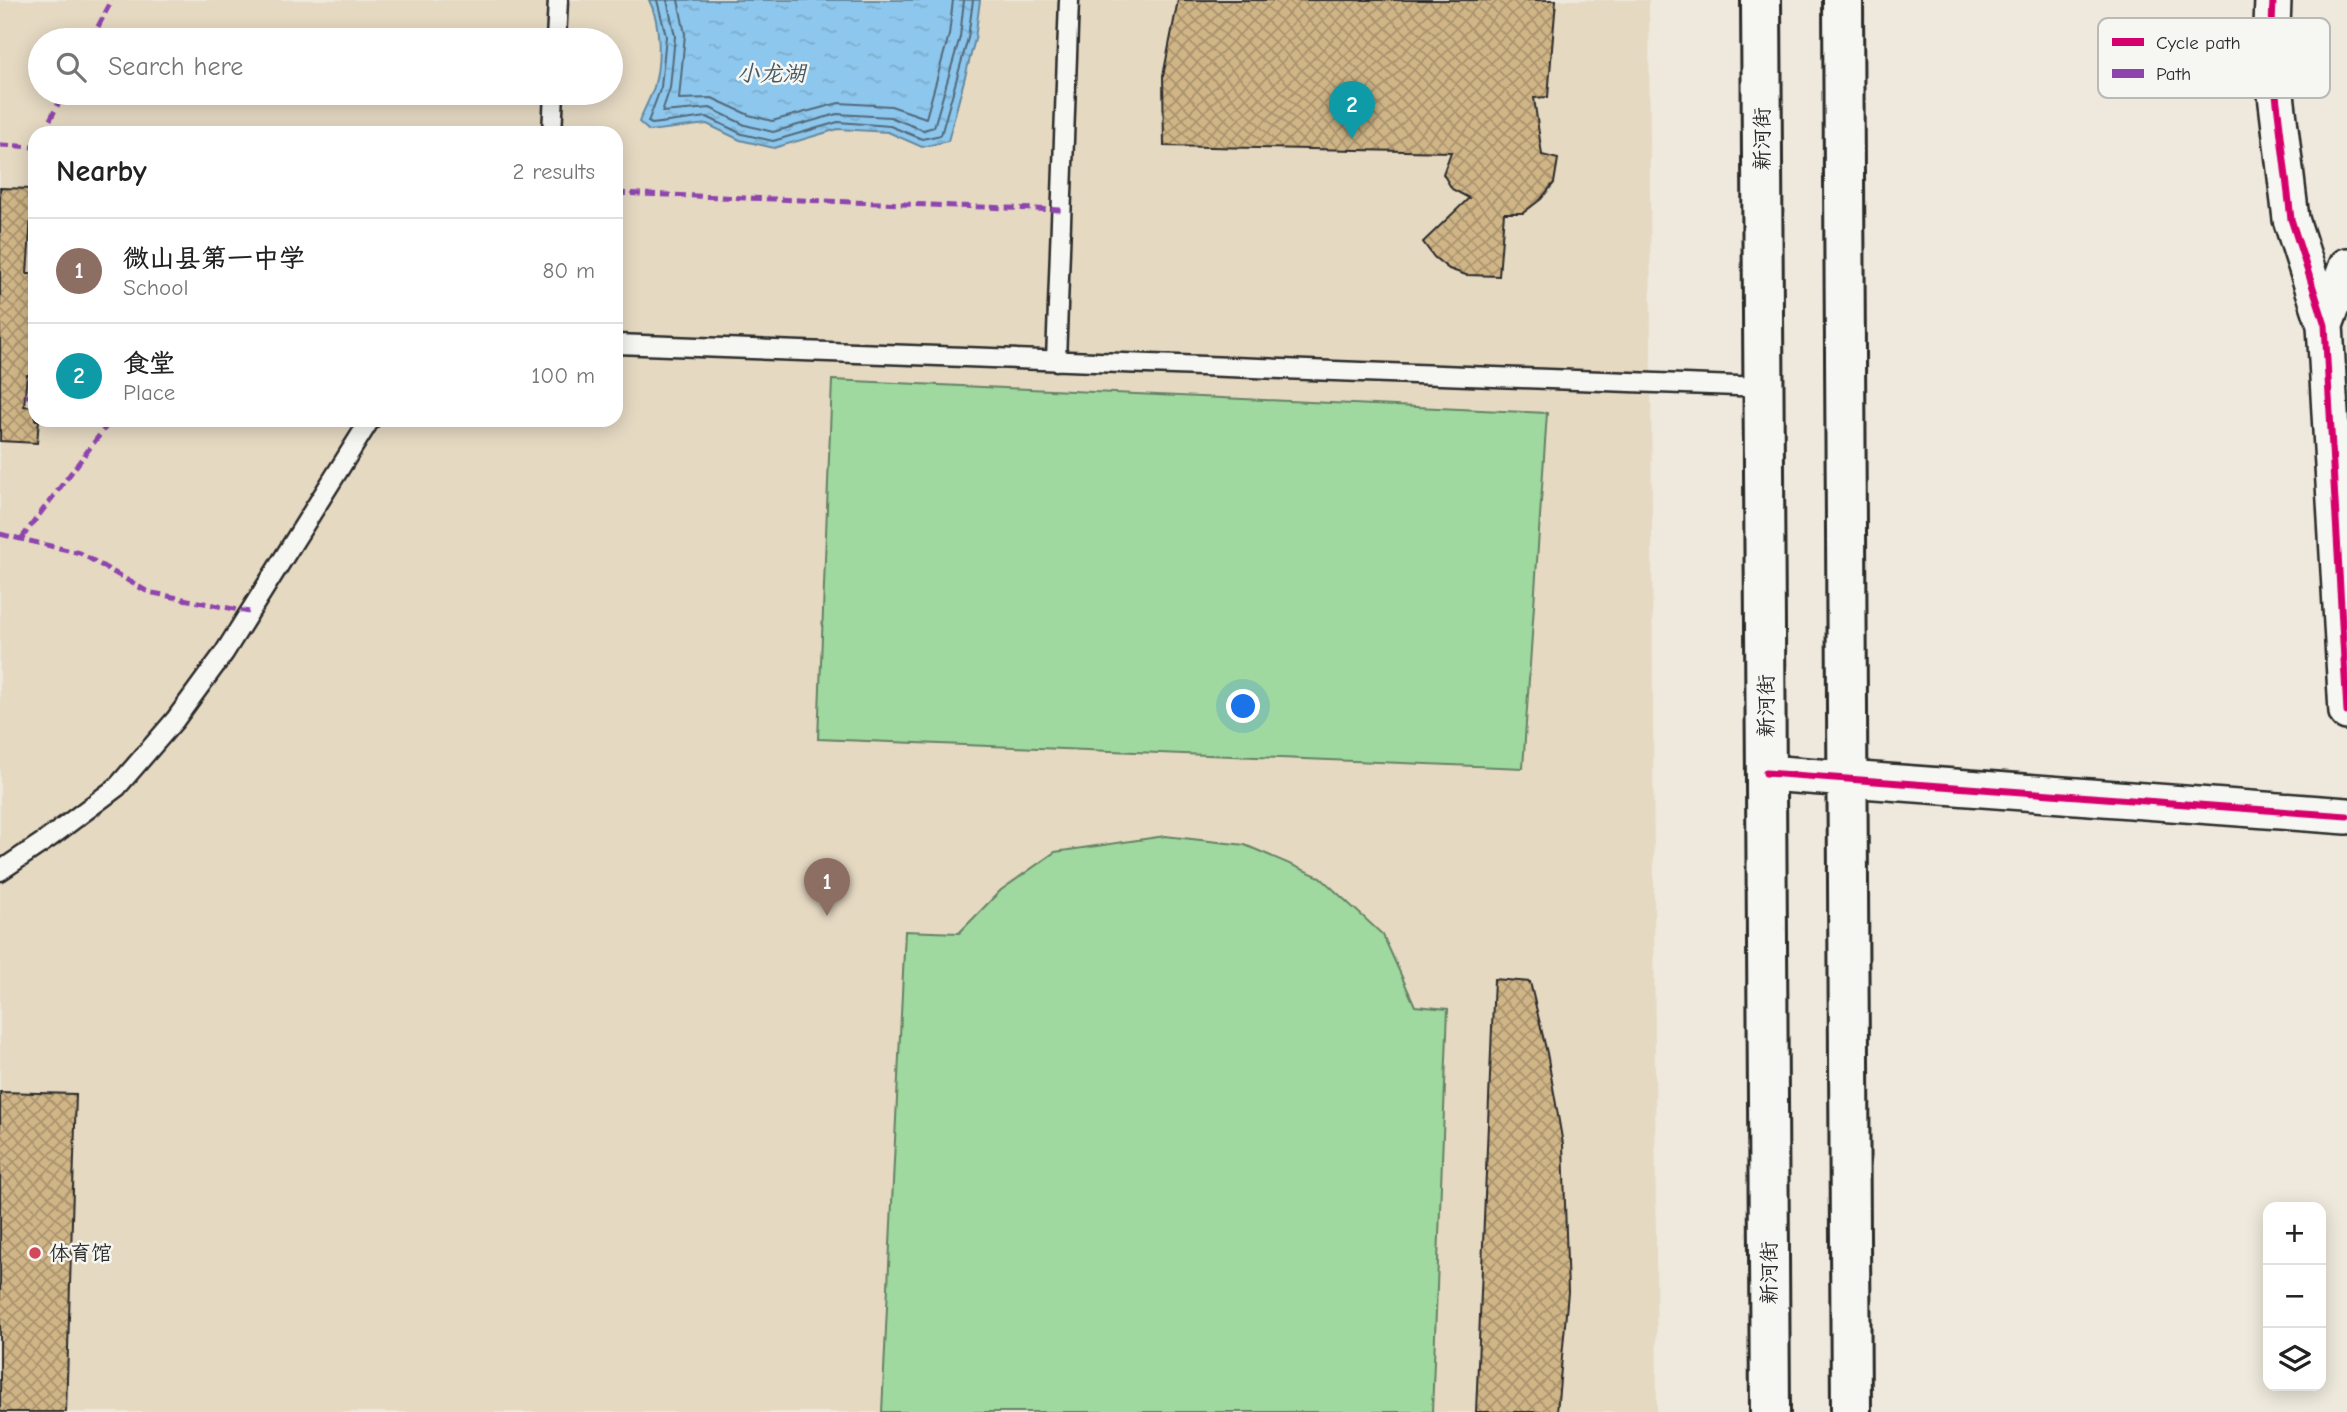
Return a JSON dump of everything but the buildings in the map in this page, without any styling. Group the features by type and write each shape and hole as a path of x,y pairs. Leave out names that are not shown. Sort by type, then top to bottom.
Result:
{"main road":[{"name":"新河街","path":"1761,0 1770,1412"},
{"path":"1843,0 1851,1412"}],"street":[{"path":"2273,0 2273,18"},
{"path":"2277,98 2291,219 2325,325 2347,712"},
{"path":"2325,325 2347,266"},
{"path":"1766,773 2347,816"}],"lane":[{"path":"557,28 558,0"},
{"path":"1056,361 1069,0"},
{"path":"552,126 553,105"},
{"path":"623,344 1764,387"},
{"path":"0,871 117,787 175,720 224,653 365,427"}],"shaded area":[{"path":"0,0 1649,0 1657,1412 0,1412"}],"green space":[{"path":"832,380 1547,413 1523,768 818,739"},
{"path":"1165,836 1245,845 1320,877 1383,935 1415,1006 1448,1009 1432,1412 882,1412 905,931 959,933 1001,890 1055,852"}],"water":[{"name":"小龙湖","path":"649,0 980,0 975,39 948,141 922,147 888,132 838,129 774,148 740,140 707,124 649,131 639,122 654,87 658,66 658,31"}],"marked path":[{"path":"97,28 112,0"},
{"path":"47,126 58,105"},
{"path":"0,145 28,147"},
{"path":"623,193 1061,210"},
{"path":"21,539 106,427"},
{"path":"0,534 80,553 148,592 249,612"}],"cycle path":[{"path":"2272,18 2273,0"},
{"path":"2276,98 2291,219 2325,325 2347,712"},
{"path":"1766,773 2347,816"}],"place":[{"name":"食堂","path":"1352,139"},
{"name":"微山县第一中学","path":"827,916"},
{"name":"体育馆","path":"35,1253"}]}
